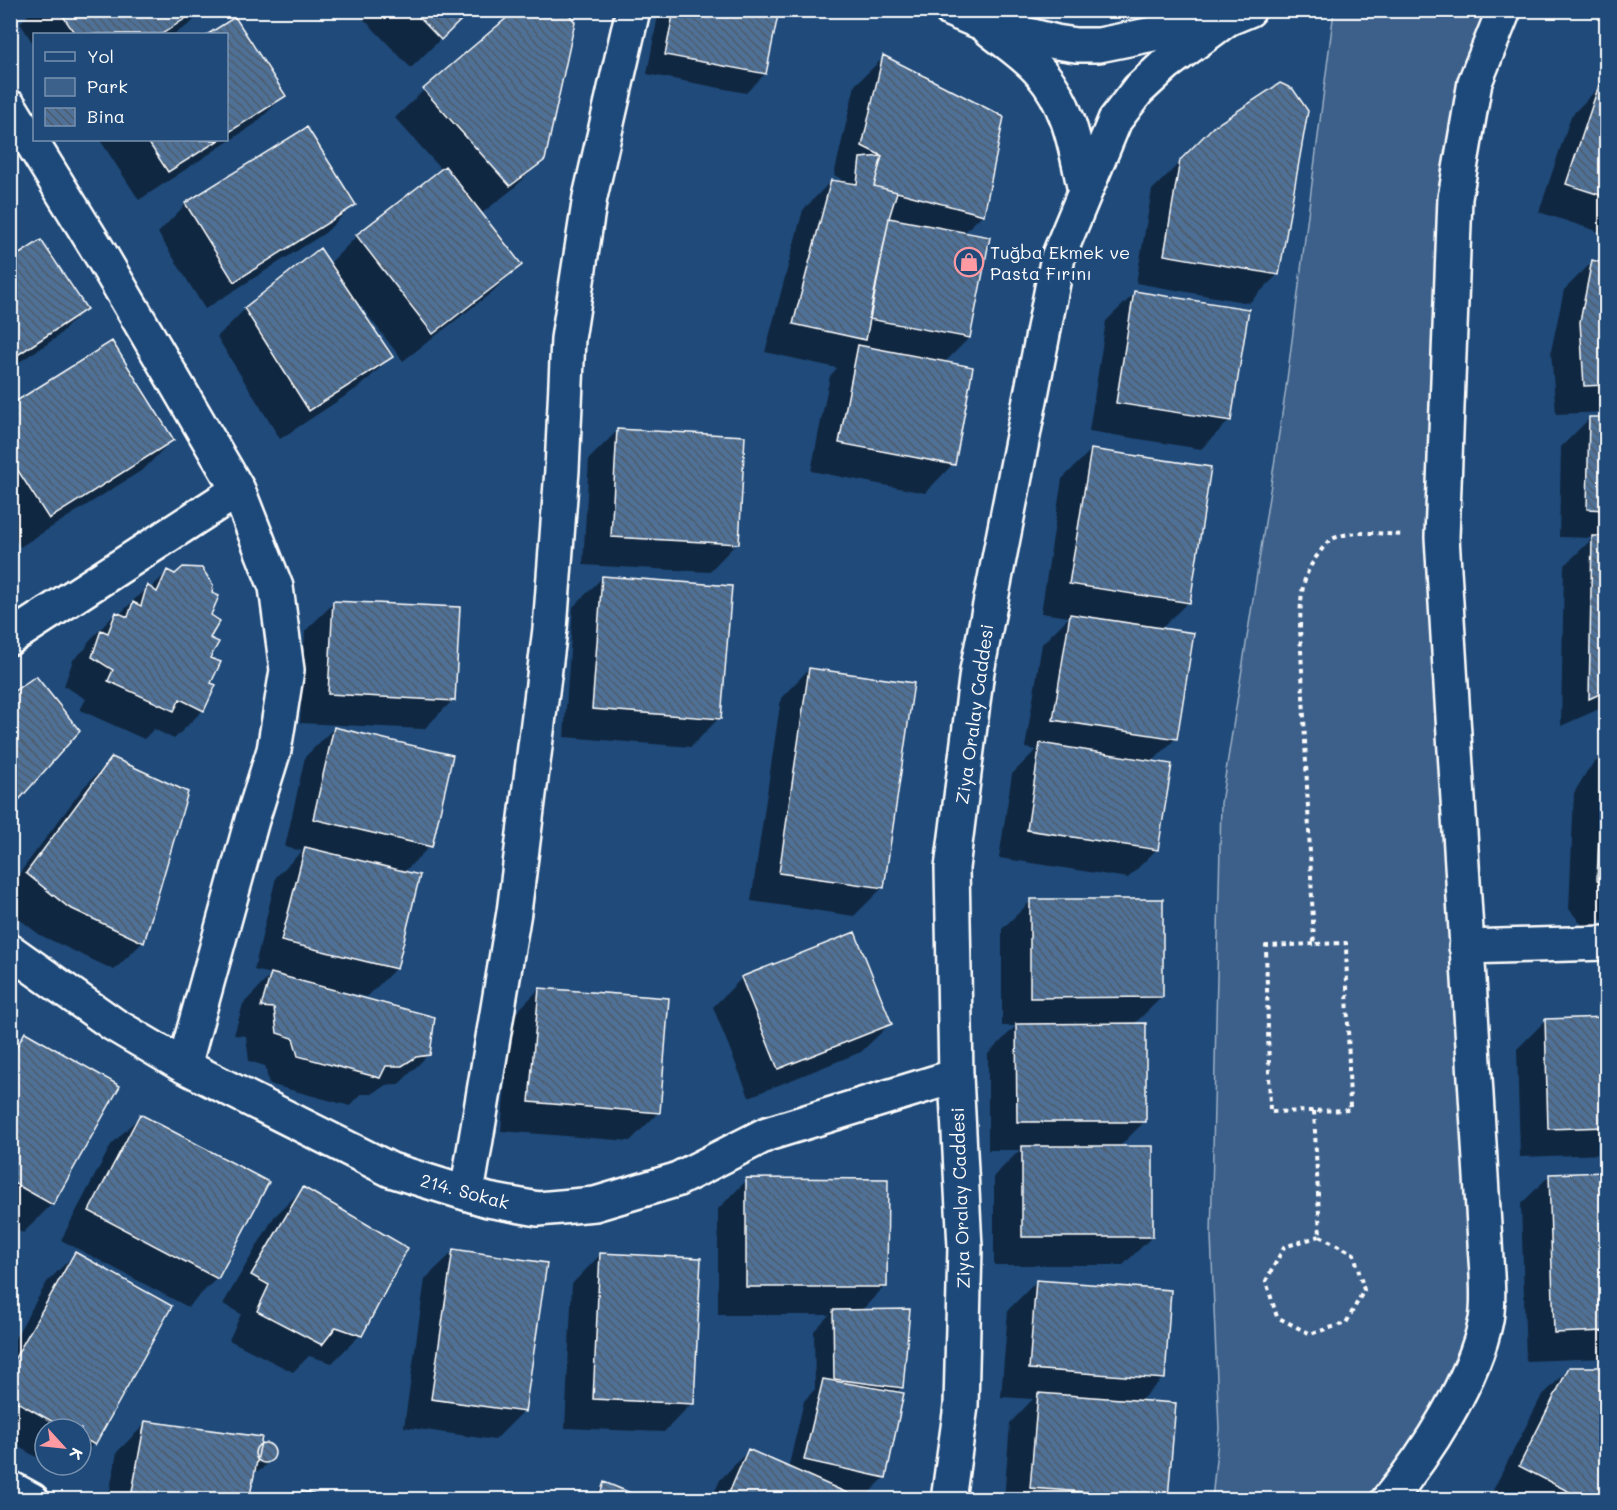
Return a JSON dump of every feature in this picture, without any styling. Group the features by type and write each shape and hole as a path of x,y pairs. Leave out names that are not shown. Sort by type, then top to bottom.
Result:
{"street":[{"path":"467,1193 514,912 550,629 562,470 568,339 590,197 633,10"},
{"path":"951,10 982,23 1056,42 1099,45 1238,15"},
{"path":"1388,1500 1431,1439 1465,1382 1486,1319 1485,1242 1443,537 1455,198 1475,82 1504,10"},
{"name":"Ziya Oralay Caddesi","path":"948,1500 961,1407 965,1247 956,1076 952,868 977,671 1058,257 1115,120 1138,90 1166,64 1238,15"},
{"path":"982,23 1040,72 1052,88 1071,128 1085,191"},
{"path":"10,107 101,255 238,490 276,587 287,670 274,750 252,820 184,1066"},
{"path":"10,638 238,490"},
{"path":"1466,947 1606,943"},
{"name":"214. Sokak","path":"10,951 113,1024 184,1066 391,1170 488,1200 538,1209 595,1204 676,1179 767,1134 956,1076"},
{"path":"10,1488 32,1500"}],"path":[{"path":"1314,944 1300,627 1305,576 1312,561 1335,537 1354,533 1443,537"},
{"path":"1346,943 1350,1110 1270,1112 1266,946 1314,944 1346,943"},
{"path":"1314,1111 1320,1236"},
{"path":"1320,1236 1354,1254 1364,1290 1346,1323 1310,1334 1277,1317 1266,1281 1284,1247 1320,1236"}],"green space":[{"path":"1334,11 1504,11 1475,82 1442,537 1486,1319 1388,1499 1212,1500 1219,1429 1211,1236 1221,803 1285,395"}],"building":[{"path":"59,10 198,10 164,33 74,33"},
{"path":"412,10 471,10 441,40"},
{"path":"516,10 566,10 575,22 545,160 510,186 423,89"},
{"path":"674,10 779,10 766,74 665,55"},
{"path":"235,17 286,96 228,133 228,33 210,33"},
{"path":"883,55 1004,117 984,215 874,186 882,156 862,146"},
{"path":"1280,83 1293,89 1308,111 1279,275 1164,255 1180,160 1213,127"},
{"path":"1599,85 1606,88 1606,197 1566,184"},
{"path":"307,127 356,205 234,282 185,203"},
{"path":"148,141 217,141 168,172"},
{"path":"882,156 874,186 897,192 889,218 866,340 793,324 831,180 857,184 860,158"},
{"path":"445,166 522,265 433,334 356,235"},
{"path":"889,218 990,237 970,338 869,319"},
{"path":"41,240 87,309 10,360 10,260"},
{"path":"320,248 393,357 309,411 244,308"},
{"path":"1592,260 1606,264 1606,385 1584,386 1580,322"},
{"path":"1134,291 1249,309 1231,421 1116,403"},
{"path":"112,341 174,440 49,519 10,458 10,405"},
{"path":"858,345 973,367 955,465 839,443"},
{"path":"1589,417 1606,417 1606,510 1587,509"},
{"path":"617,429 745,436 739,544 611,537"},
{"path":"1091,449 1211,467 1190,603 1069,584"},
{"path":"1592,536 1606,536 1606,691 1589,699"},
{"path":"183,567 202,568 213,585 212,593 219,596 211,615 220,621 210,638 219,642 210,658 221,662 211,683 216,685 204,711 180,699 174,711 108,681 113,670 92,657 101,630 108,633 116,612 128,617 133,602 141,606 147,585 157,592 167,570 175,574"},
{"path":"602,576 732,586 721,719 592,709"},
{"path":"333,601 460,607 455,701 328,694"},
{"path":"1070,614 1194,633 1177,739 1053,720"},
{"path":"809,668 914,683 884,888 779,873"},
{"path":"36,676 80,731 10,810 10,694"},
{"path":"334,727 453,755 432,847 313,819"},
{"path":"1040,743 1172,764 1158,850 1027,830"},
{"path":"1606,755 1606,891 1597,880 1602,763"},
{"path":"112,757 188,792 144,943 68,907 26,873"},
{"path":"305,847 420,875 397,969 281,941"},
{"path":"1030,899 1163,899 1163,997 1030,998"},
{"path":"855,932 892,1024 778,1069 741,977"},
{"path":"271,973 435,1017 430,1055 416,1057 402,1066 386,1066 380,1078 298,1056 293,1038 277,1033 274,1008 261,1007"},
{"path":"539,988 669,998 660,1113 529,1102"},
{"path":"1606,1017 1606,1127 1548,1129 1545,1019"},
{"path":"1146,1023 1146,1122 1017,1122 1016,1024"},
{"path":"25,1032 120,1086 53,1205 10,1181 10,1059"},
{"path":"140,1114 269,1182 218,1279 89,1211"},
{"path":"1022,1146 1153,1146 1153,1237 1022,1237"},
{"path":"1606,1172 1606,1331 1554,1333 1549,1174"},
{"path":"746,1178 888,1179 887,1287 746,1287"},
{"path":"303,1187 408,1248 362,1336 336,1327 322,1345 257,1311 269,1285 251,1275"},
{"path":"453,1249 547,1263 525,1412 431,1399"},
{"path":"75,1252 172,1306 95,1445 93,1444 93,1417 44,1417 10,1398 10,1367"},
{"path":"600,1253 701,1258 694,1404 593,1399"},
{"path":"1036,1280 1171,1290 1165,1379 1029,1369"},
{"path":"910,1309 903,1388 834,1379 833,1310"},
{"path":"1569,1367 1606,1367 1606,1500 1585,1500 1519,1466"},
{"path":"823,1379 904,1393 886,1478 804,1460"},
{"path":"1038,1393 1176,1403 1168,1498 1030,1488"},
{"path":"145,1421 262,1437 249,1500 175,1500 132,1492"},
{"path":"261,1443 269,1443 275,1449 275,1457 269,1463 261,1463 255,1457 255,1449"},
{"path":"748,1449 863,1500 726,1500"},
{"path":"604,1482 648,1500 598,1500"},
{"path":"302,1491 333,1500 300,1500"}],"place":[{"name":"Tuğba Ekmek ve Pasta Fırını","path":"969,262"}]}
